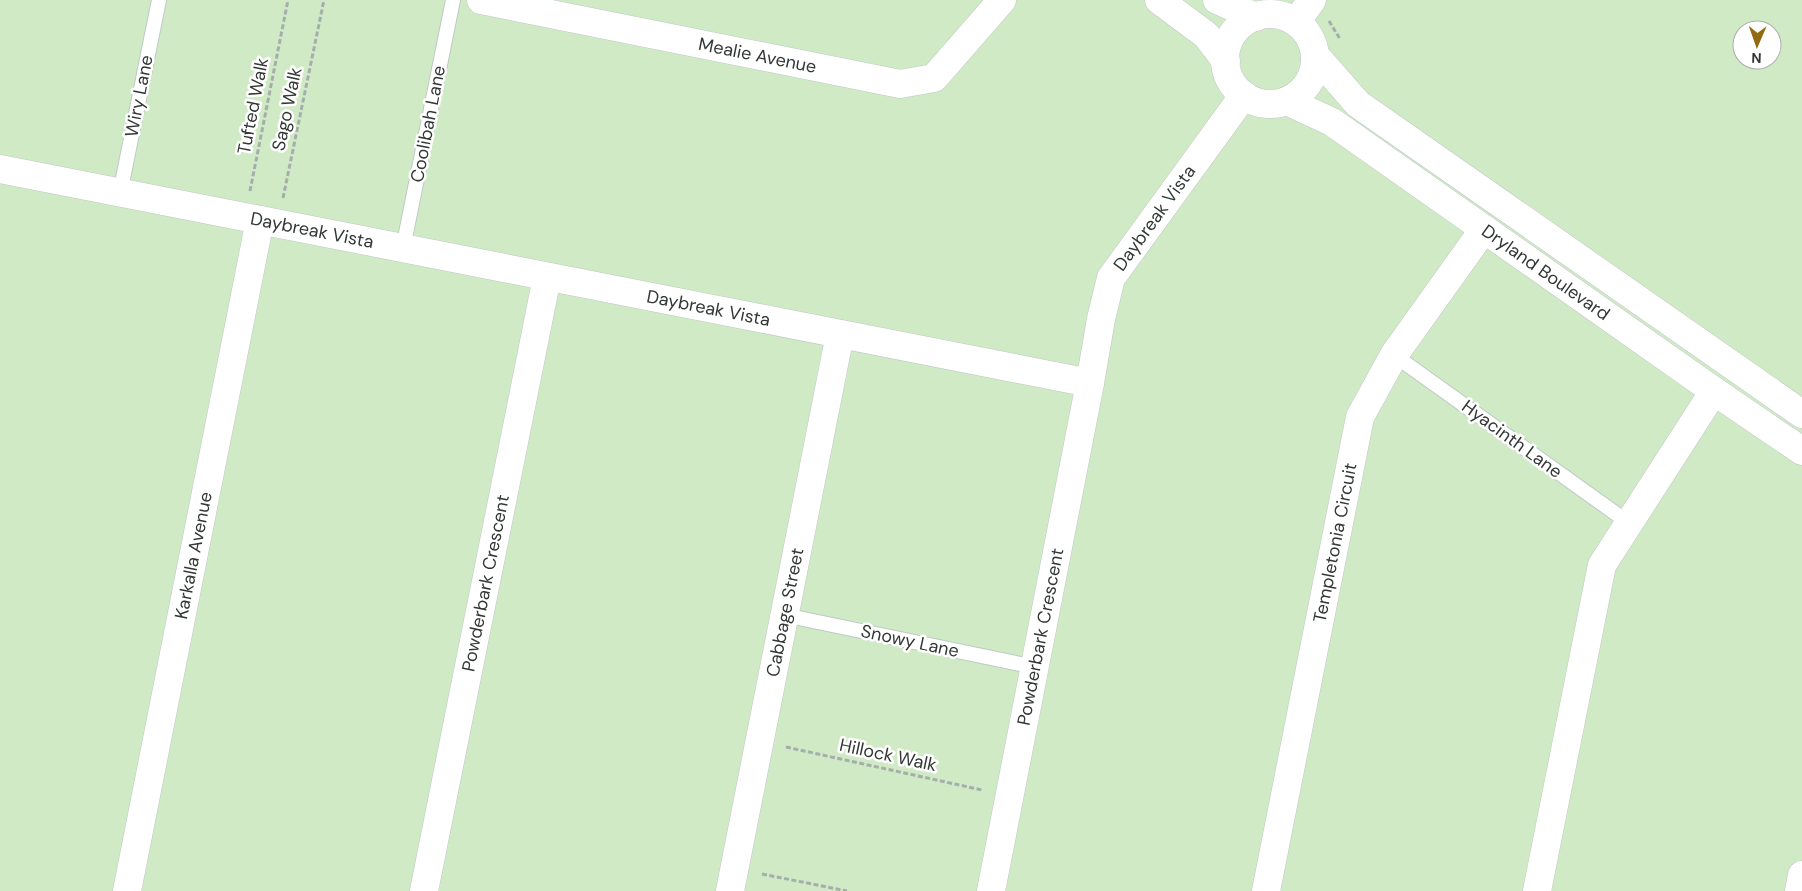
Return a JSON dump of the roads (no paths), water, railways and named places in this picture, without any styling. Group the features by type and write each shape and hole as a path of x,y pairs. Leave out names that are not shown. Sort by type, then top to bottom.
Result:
{"street":[{"name":"Mealie Avenue","path":"481,0 900,84 934,78 1002,0"},
{"path":"1159,0 1206,34 1226,61"},
{"path":"1218,0 1256,17"},
{"path":"1296,22 1312,0"},
{"path":"1270,14 1283,16 1296,22 1306,31 1312,42 1315,55 1311,78 1305,88 1297,96 1287,101 1269,104 1244,95 1234,86 1228,74 1226,61 1226,50 1230,39 1237,29 1256,17 1270,14"},
{"name":"Dryland Boulevard","path":"1315,55 1358,104 1802,414"},
{"name":"Daybreak Vista","path":"0,170 1090,383 1100,319 1111,278 1244,95"},
{"name":"Dryland Boulevard","path":"1287,101 1332,122 1802,451"},
{"name":"Karkalla Avenue","path":"127,891 261,220"},
{"name":"Templetonia Circuit","path":"1266,891 1360,417 1394,354 1484,229"},
{"name":"Powderbark Crescent","path":"424,891 547,277"},
{"name":"Cabbage Street","path":"732,880 840,334"},
{"name":"Powderbark Crescent","path":"991,891 1090,383"},
{"path":"1537,891 1602,565 1714,391"},
{"path":"1799,891 1802,875"}],"lane":[{"name":"Wiry Lane","path":"120,193 159,0"},
{"name":"Coolibah Lane","path":"403,248 452,0"},
{"name":"Hyacinth Lane","path":"1394,354 1630,523"},
{"name":"Snowy Lane","path":"784,615 1035,667"}]}
